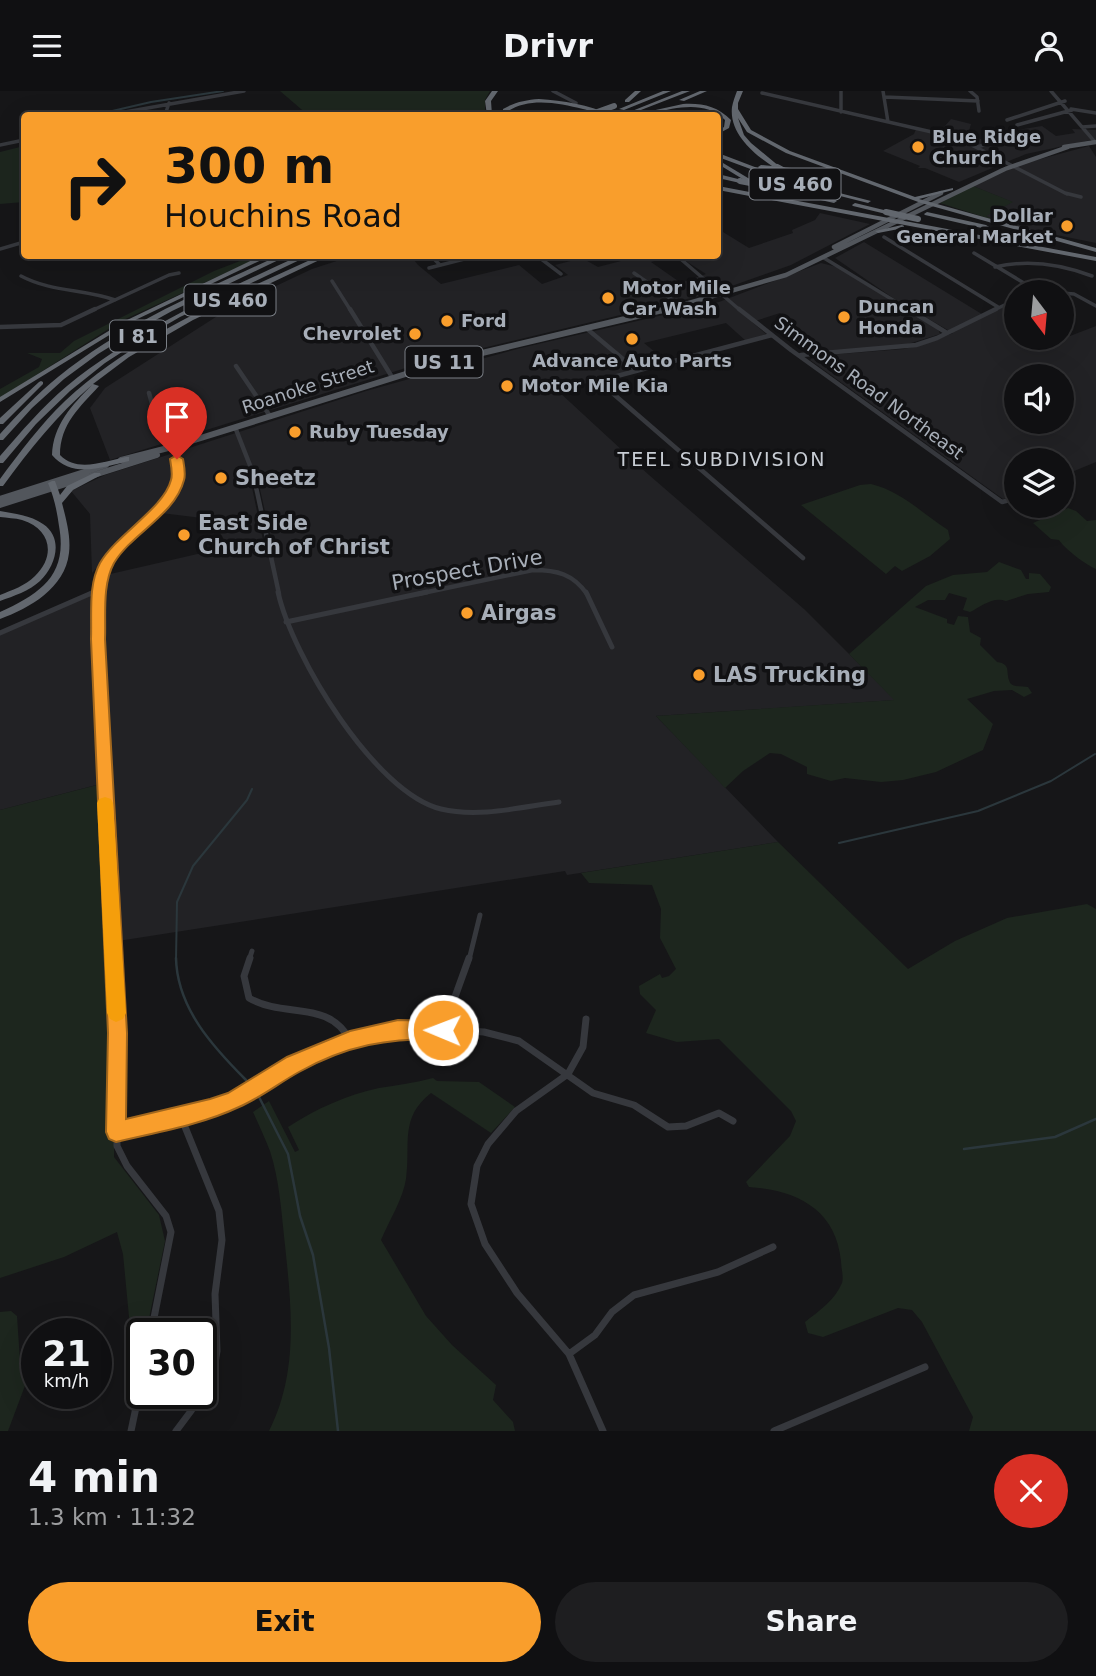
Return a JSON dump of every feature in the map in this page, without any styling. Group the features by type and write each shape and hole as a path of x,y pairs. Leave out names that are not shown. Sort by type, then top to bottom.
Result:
{"highway":[{"path":"489,112 488,101 495,91"},
{"path":"570,91 579,102 600,112"},
{"path":"627,101 638,91"},
{"path":"597,112 653,91"},
{"path":"626,112 668,91"},
{"path":"626,112 687,91"},
{"path":"654,111 704,91"},
{"path":"740,91 734,108 736,126 746,141 788,173 828,190 868,201"},
{"path":"505,112 510,103 529,97 551,97 579,102 609,112"},
{"path":"654,111 689,105 717,112"},
{"path":"734,108 744,126 766,142 923,202 1096,251"},
{"path":"721,115 727,120 726,128 721,131"},
{"path":"721,158 768,168 828,173 867,181"},
{"path":"721,159 766,191 811,207"},
{"name":"US 460","path":"721,159 807,187 1096,251"},
{"name":"US 460","path":"721,159 788,186 856,205"},
{"name":"US 460","path":"721,177 1096,258"},
{"path":"721,189 1096,258"},
{"path":"906,195 923,197 951,189"},
{"path":"855,215 872,221 875,229 923,226"},
{"name":"US 460","path":"0,400 100,338 156,308 261,259"},
{"name":"I 81","path":"0,438 56,381 116,338 166,311 277,259"},
{"name":"I 81","path":"0,461 56,397 116,351 171,319 298,259"},
{"name":"US 460","path":"0,484 61,409 97,377 136,349 187,321 319,259"},
{"path":"0,422 40,384 100,338"},
{"path":"126,459 94,466 75,466 60,460 55,449 61,429 71,413 94,387 136,349"},
{"path":"58,503 70,488 97,475"},
{"path":"0,616 36,597 63,567 68,545 53,485"},
{"path":"0,514 26,517 38,523 51,535 54,548 50,565 40,578 19,592 0,598"}],"main road":[{"name":"Roanoke Street","path":"779,275 822,256 833,254 885,220 951,189 1009,166 1068,147 1096,142"},
{"name":"Roanoke Street","path":"0,505 126,459 392,377 488,350 721,295 801,268 845,241 897,222 1009,166"},
{"name":"Roanoke Street","path":"0,499 97,475 172,447"}],"street":[{"path":"123,112 244,91"},
{"path":"553,91 579,102"},
{"path":"560,91 579,102"},
{"path":"841,91 841,112"},
{"path":"884,91 888,122"},
{"path":"970,91 978,101 979,111"},
{"path":"1051,91 1065,101 1082,127 1096,142"},
{"path":"762,93 958,138 1067,194 1081,197"},
{"path":"885,97 978,101"},
{"path":"1031,113 1030,111 1065,101"},
{"path":"166,112 169,103"},
{"path":"1017,125 1042,116 1072,110 1096,113"},
{"path":"1007,120 1031,113 1042,116"},
{"path":"1082,127 1096,126"},
{"path":"977,147 1020,134"},
{"path":"0,145 21,141"},
{"path":"884,237 998,307"},
{"path":"0,249 21,243"},
{"path":"974,253 1018,280"},
{"path":"833,254 835,264"},
{"path":"822,256 947,333"},
{"path":"434,259 440,265"},
{"path":"429,268 462,259"},
{"path":"541,259 561,274"},
{"name":"Simmons Road Northeast","path":"682,259 708,278 721,295 772,335 1002,502"},
{"path":"995,267 1010,262 1031,261 1092,275"},
{"path":"0,327 61,325 179,273"},
{"path":"634,273 681,306"},
{"path":"21,276 43,288 90,291 116,300"},
{"path":"332,281 392,377"},
{"path":"1074,295 1096,306"},
{"path":"801,355 900,348 927,342 1004,304"},
{"path":"586,328 636,370"},
{"path":"772,335 601,380 610,391 803,558"},
{"path":"236,366 270,416"},
{"path":"149,393 155,415 172,447 179,470 174,490 161,508 113,554 104,569 99,590 98,639 117,1033 116,1132 120,1155 166,1216 170,1226 171,1240 154,1318"},
{"path":"235,427 250,459 286,622 312,672 357,744 389,777 411,794 437,807 464,812 559,802"},
{"name":"Prospect Drive","path":"286,622 533,570 551,569 568,573 579,581 612,647"},
{"path":"0,633 99,590"},
{"path":"443,1030 451,1001 475,947 480,915"},
{"path":"252,951 244,976 249,998 266,1009 332,1016 347,1030 350,1040"},
{"path":"586,1019 583,1048 568,1074 517,1110 502,1124 477,1166 471,1204 485,1244 517,1293 569,1354 603,1431"},
{"path":"116,1132 181,1117 234,1100 294,1064 350,1040 398,1029 507,1036 544,1054 596,1095 633,1105 661,1125 685,1127 719,1113 733,1121"},
{"path":"176,1431 191,1411 214,1370 217,1350 215,1294 222,1240 219,1211 181,1117"},
{"path":"569,1354 595,1335 612,1312 634,1295 718,1272 773,1247"},
{"path":"774,1431 925,1367"},
{"path":"131,1431 136,1409"}],"shaded area":[{"path":"280,91 490,91 485,100 485,112 304,112"},
{"path":"951,119 971,124 969,131 989,145 1025,134 1017,130 1042,126 1056,136 1075,133 1072,129 1096,130 1096,139 1026,154 959,182 925,168 918,168 920,166 883,151 914,134 916,129 938,134"},
{"path":"1089,146 1096,157 1096,243 1012,226 985,216 1012,202 973,186 1022,164"},
{"path":"21,147 21,202 0,204 0,152"},
{"path":"973,186 1013,202 986,216 1012,226 940,203"},
{"path":"820,213 870,224 791,265 712,293 425,362 110,460 90,408 105,388 233,306 312,269 343,259 413,259 441,284 519,265 542,284 568,275 555,265 578,259 584,259 598,267 629,259 662,259 651,262 681,283 706,274 683,259 721,259 721,233 749,248 793,233 792,230 815,220"},
{"path":"864,242 985,316 1004,306 1004,350 1074,350 1074,334 1096,326 1096,462 1074,471 1074,448 1004,448 1003,499 810,360 814,356 904,349 953,333 896,300 835,258"},
{"path":"245,259 256,259 121,321 0,398 0,389 39,367 42,359 27,353 60,353 74,341 214,271"},
{"path":"821,263 837,267 938,329 940,334 905,345 828,352 780,313 752,322 766,334 746,341 726,323 644,343 666,361 558,391 649,475 804,609 895,700 656,716 778,842 567,875 565,871 118,941 108,782 0,810 0,635 89,596 103,593 106,575 228,547 215,524 202,518 153,512 131,530 92,573 90,514 71,491 105,475 366,391 521,348 719,302","holes":["257,476 271,538 263,540 250,478"]},
{"path":"871,484 892,492 911,504 948,530 950,539 930,556 902,571 895,566 886,574 801,505 860,485"},
{"path":"1074,510 1087,521 1096,520 1096,569 1076,556 1059,540 1051,539 1033,523 1045,518 1074,518"},
{"path":"999,562 1021,570 1026,579 1029,579 1029,573 1040,574 1051,587 1049,592 1028,594 1006,601 992,601 970,612 963,610 967,598 949,593 945,600 928,600 915,607 947,619 947,623 954,625 958,616 968,617 970,632 981,638 980,645 997,662 1007,667 1011,684 1028,687 1032,693 1024,697 1012,690 994,691 967,699 993,724 983,750 936,772 881,782 845,778 831,781 807,774 807,767 781,754 770,753 743,771 725,788 656,716 894,700 849,654 926,586 953,575 987,572"},
{"path":"101,784 115,1028 114,1157 159,1215 165,1241 149,1318 129,1318 123,1254 117,1232 64,1257 0,1278 0,810"},
{"path":"778,842 908,969 955,941 1007,918 1087,904 1096,909 1096,1431 969,1431 973,1417 922,1322 912,1310 898,1308 823,1337 808,1333 805,1322 831,1300 842,1283 838,1243 831,1228 811,1206 782,1193 749,1187 746,1182 790,1136 796,1121 791,1111 719,1039 677,1042 646,1033 656,1010 640,994 639,986 660,974 662,978 669,976 676,969 660,938 661,909 652,885 589,883 581,873"},
{"path":"433,1078 437,1081 479,1082 515,1107 491,1133 431,1093 421,1102 414,1112 408,1132 404,1187 381,1240 426,1316 452,1345 496,1385 493,1400 513,1422 515,1431 269,1431 285,1384 291,1311 278,1183 270,1151 253,1112 269,1101 295,1152 299,1150 288,1127 309,1114 367,1091"},
{"path":"11,1311 17,1316 21,1365 21,1396 8,1431 0,1431 0,1312"}],"waterway":[{"path":"108,112 151,102 223,91"},
{"path":"839,843 978,811 1051,781 1095,754"},
{"path":"176,958 177,902 193,866 247,800 252,789"},
{"path":"176,958 178,976 190,1010 221,1054 246,1080"},
{"path":"259,1097 288,1154 300,1216 313,1255 329,1348 338,1431"},
{"path":"964,1149 1055,1137 1096,1119"}],"slow traffic":[{"path":"105,803 116,1013"}],"place":[{"name":"Blue Ridge Church","path":"918,147"},
{"name":"Dollar General Market","path":"1067,226"},
{"name":"Motor Mile Car Wash","path":"608,298"},
{"name":"Duncan Honda","path":"844,317"},
{"name":"Ford","path":"447,321"},
{"name":"Chevrolet","path":"415,334"},
{"name":"Advance Auto Parts","path":"632,339"},
{"name":"Motor Mile Kia","path":"507,386"},
{"name":"Ruby Tuesday","path":"295,432"},
{"name":"Sheetz","path":"221,478"},
{"name":"East Side Church of Christ","path":"184,535"},
{"name":"Airgas","path":"467,613"},
{"name":"LAS Trucking","path":"699,675"}],"district":[{"name":"TEEL SUBDIVISION","path":"722,459"}],"route":[{"path":"177,459 178,478 172,495 117,549 106,565 100,587 98,639 118,1049 116,1132 181,1117 234,1100 294,1064 350,1040 398,1029 443,1030"}]}
